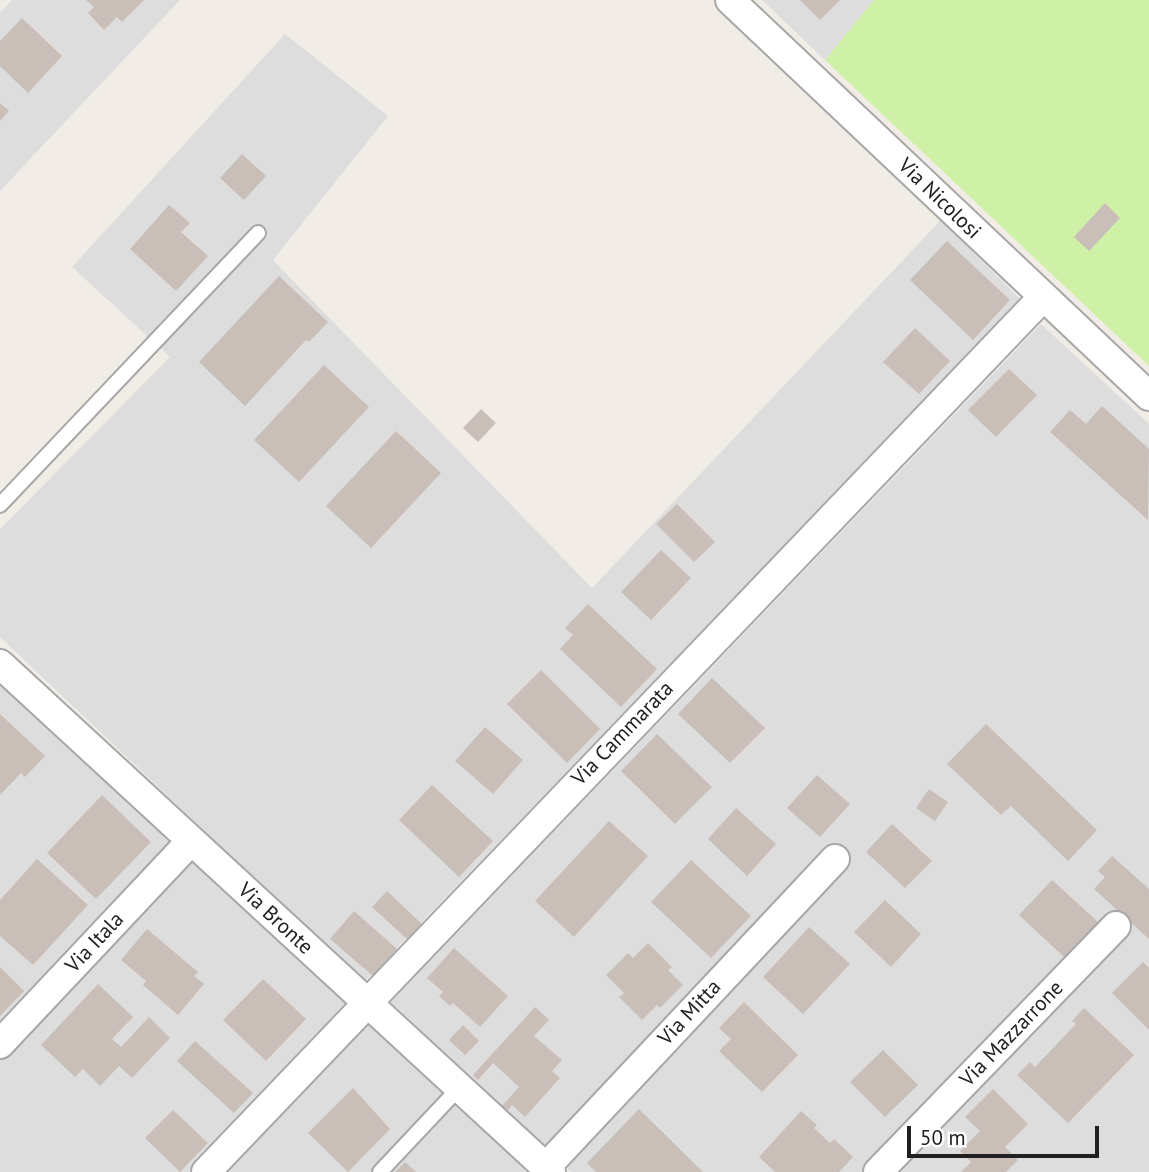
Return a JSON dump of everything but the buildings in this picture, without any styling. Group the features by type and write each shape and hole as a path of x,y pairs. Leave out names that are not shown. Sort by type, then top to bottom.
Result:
{"street":[{"name":"Via Nicolosi","path":"730,0 1149,396"},
{"name":"Via Cammarata","path":"206,1172 1043,297"},
{"name":"Via Bronte","path":"0,664 548,1170"},
{"name":"Via Itala","path":"0,1044 191,841"},
{"name":"Via Mitta","path":"548,1170 835,859"},
{"name":"Via Mazzarrone","path":"878,1172 1116,926"}],"lane":[{"path":"0,505 258,233"},
{"path":"380,1172 459,1088"}],"shaded area":[{"path":"12,0 180,0 0,191 0,13"},
{"path":"762,0 874,0 825,60"},
{"path":"285,34 388,116 273,260 592,588 941,220 1021,300 364,982 0,637 0,529 170,357 72,267"},
{"path":"1041,324 1149,424 1149,1172 571,1172 391,1002"},
{"path":"0,678 347,1004 188,1172 0,1172"},
{"path":"363,1020 530,1172 218,1172"}],"green space":[{"path":"874,0 1149,0 1149,366 825,60"}]}
